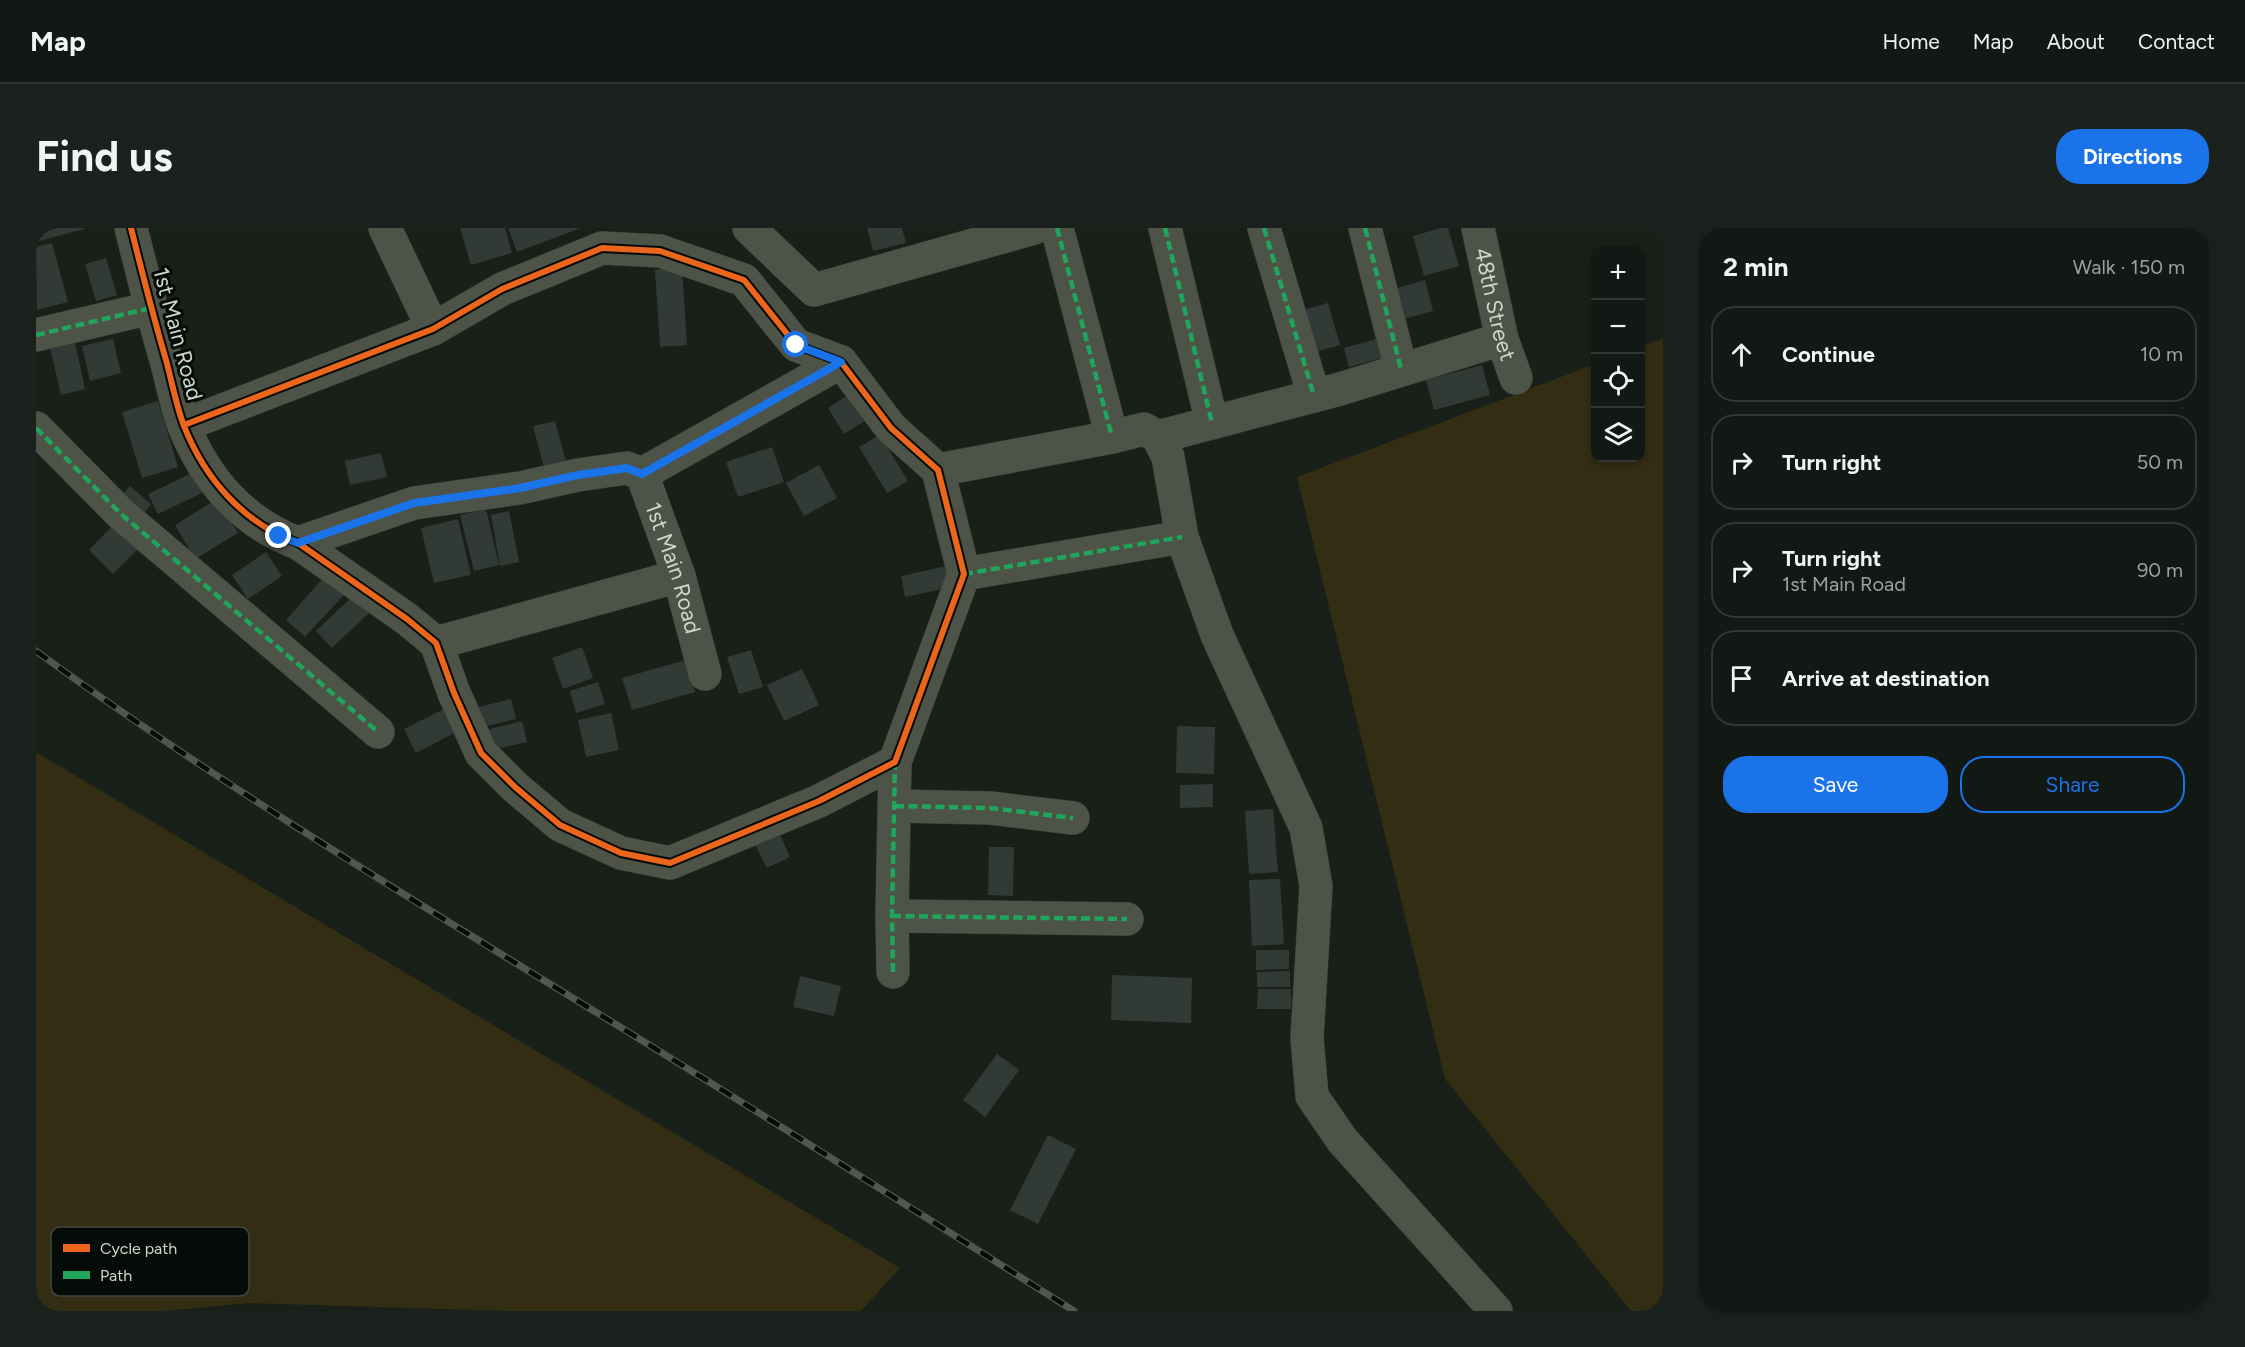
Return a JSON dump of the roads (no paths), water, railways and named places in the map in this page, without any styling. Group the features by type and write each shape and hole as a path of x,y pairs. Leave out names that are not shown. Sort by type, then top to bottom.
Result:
{"street":[{"name":"1st Main Road","path":"131,228 183,425 198,458 221,491 251,518 279,536 298,543 414,503 520,488 578,475 627,468 642,474 679,576 705,674"},
{"path":"385,228 433,329"},
{"path":"729,228 744,280 796,345 841,362 891,428 938,470 964,574 895,762 893,972"},
{"path":"749,228 814,290 1034,228"},
{"path":"1057,228 1112,437"},
{"path":"1165,228 1212,423"},
{"path":"1264,228 1314,396"},
{"path":"1365,228 1401,369"},
{"name":"48th Street","path":"1478,228 1502,339 1516,378"},
{"path":"183,425 433,329 502,289 602,248 660,251 744,280"},
{"path":"36,335 151,308"},
{"path":"1158,437 1314,396 1502,339"},
{"path":"642,474 841,362"},
{"path":"36,428 121,513 378,732"},
{"path":"938,470 1144,429 1158,437 1168,457 1182,537 1217,635 1306,828 1316,886 1307,1038 1312,1096 1342,1140 1496,1311"},
{"path":"964,574 1182,537"},
{"path":"298,543 407,619 436,643 453,693 481,753 515,787 560,825 621,853 670,863 819,801 895,762"},
{"path":"436,643 679,576"},
{"path":"895,806 990,808 1073,818"},
{"path":"892,916 1127,919"}],"railway":[{"path":"36,651 101,698 302,831 1074,1311"}]}
